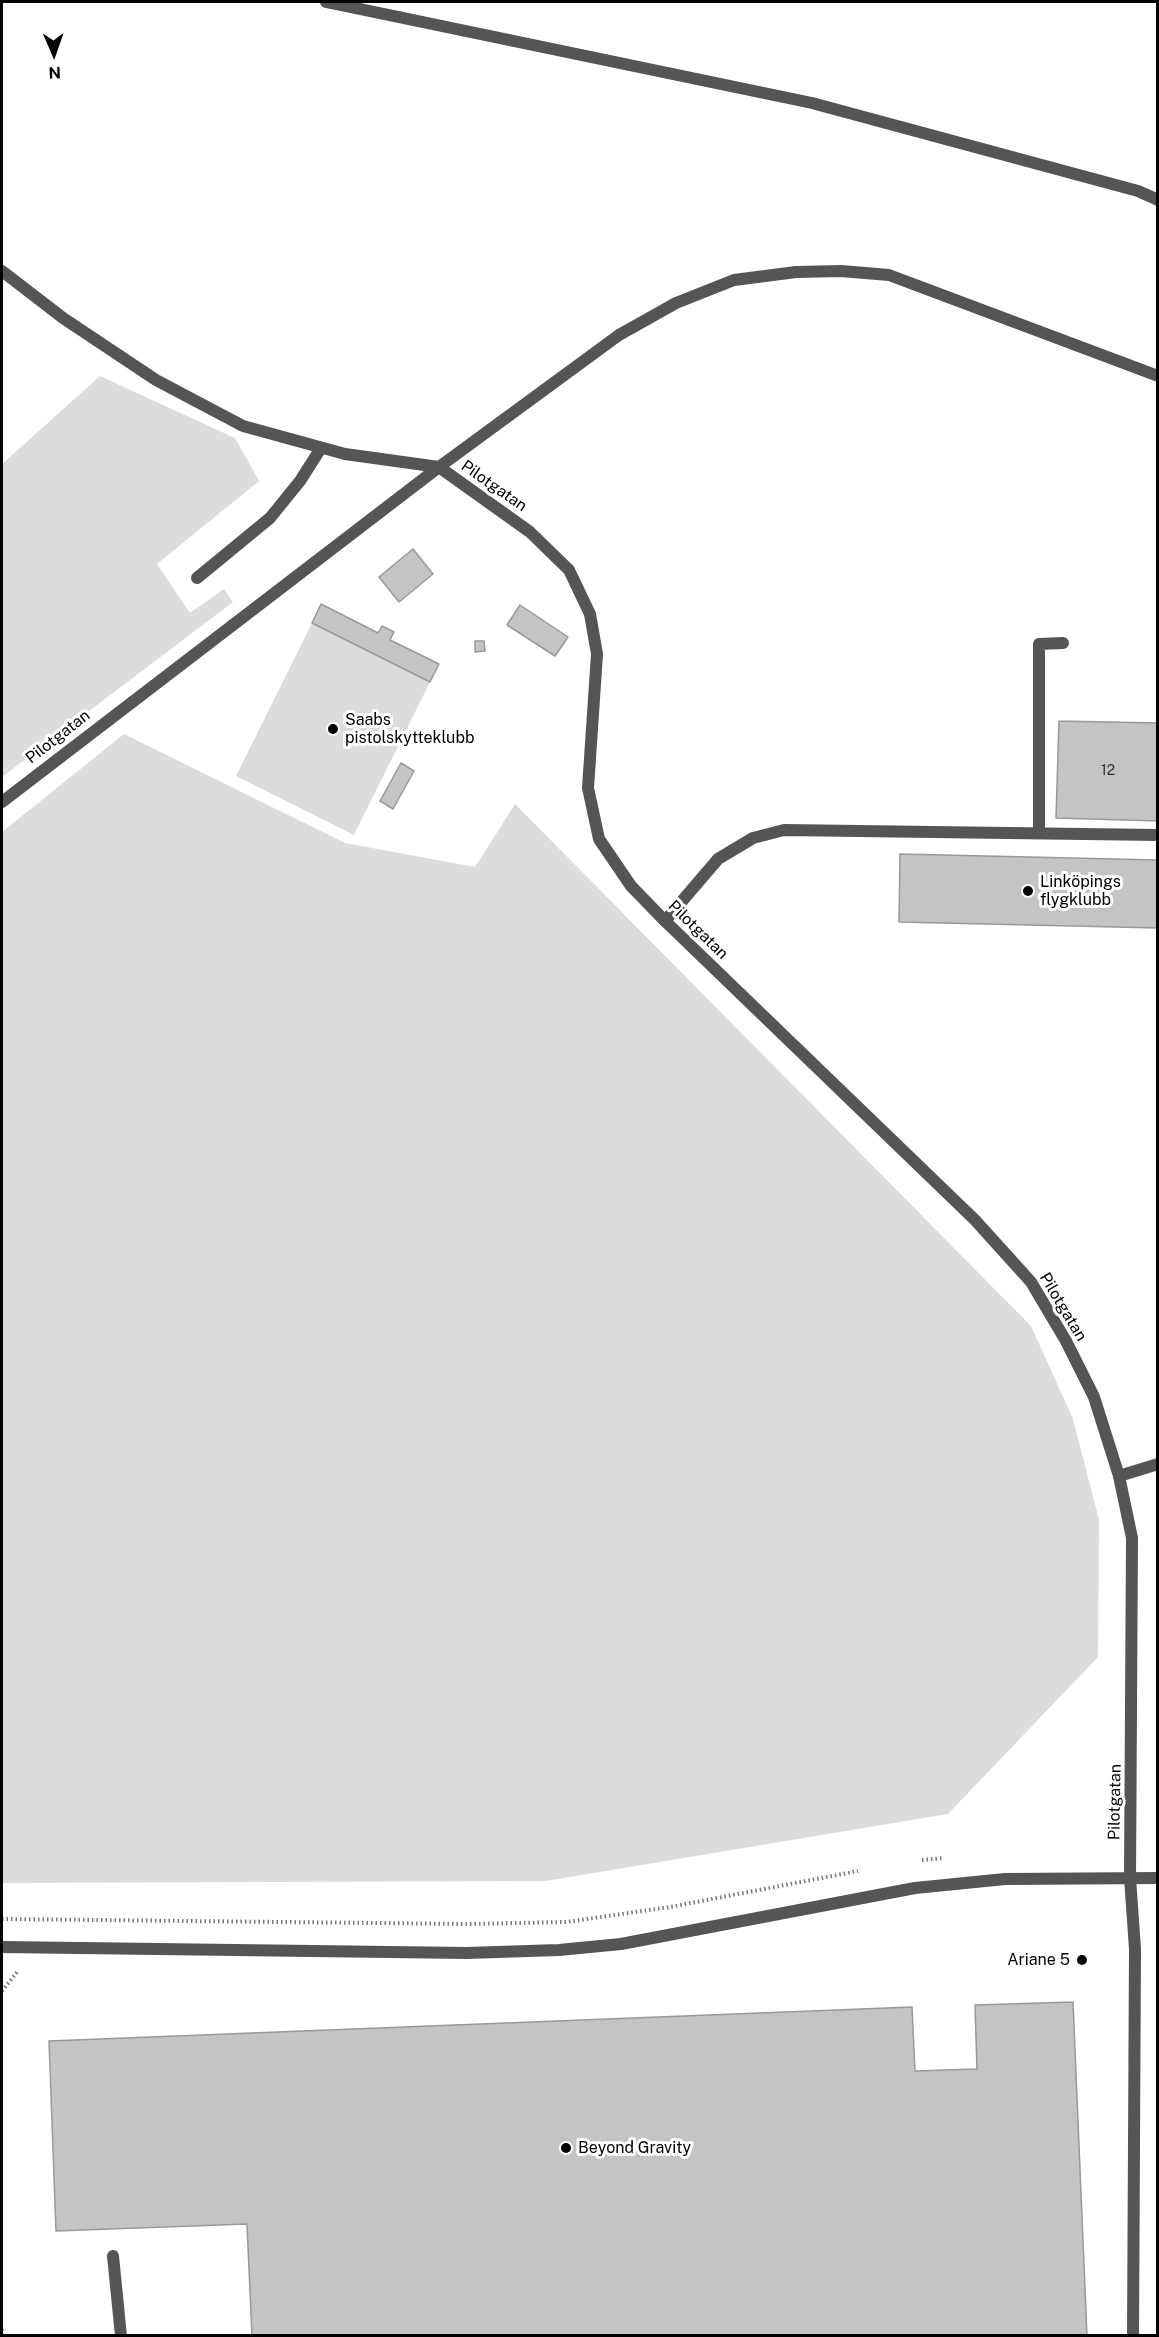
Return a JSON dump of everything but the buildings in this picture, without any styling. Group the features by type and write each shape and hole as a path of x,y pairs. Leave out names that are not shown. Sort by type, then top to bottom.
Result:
{"street":[{"path":"326,2 812,103 1138,191 1158,200"},
{"path":"2,271 63,318 156,380 243,426 345,454 439,467 619,335 676,303 734,280 796,272 841,271 889,275 1158,376"},
{"path":"197,578 270,518 300,482 321,447"},
{"name":"Pilotgatan","path":"2,802 439,467 530,532 569,570 590,614 597,654 588,788 599,839 631,886 665,921 975,1220 1031,1282 1066,1341 1094,1397 1119,1476 1133,1548 1130,1878 1135,1949 1133,2336"},
{"path":"1039,833 1039,644 1063,644"},
{"path":"665,921 717,859 753,838 784,830 1158,835"},
{"path":"1119,1476 1158,1464"},
{"path":"2,1947 467,1953 559,1950 621,1944 915,1888 1005,1879 1158,1878"},
{"path":"113,2256 121,2336"}],"path":[{"path":"910,1862 956,1857"},
{"path":"2,1919 467,1924 566,1922 670,1907 868,1869"},
{"path":"2,2329 2,2336"}],"shaded area":[{"path":"100,376 235,438 259,481 157,564 190,613 224,589 233,602 2,777 2,464"},
{"name":"Saabs pistolskytteklubb","path":"312,623 430,682 354,835 236,776"},
{"path":"124,734 345,843 475,867 515,804 1031,1326 1073,1419 1099,1520 1098,1657 948,1814 546,1881 2,1883 2,832"}],"place":[{"name":"Saabs pistolskytteklubb","path":"333,729"},
{"name":"Linköpings flygklubb","path":"1028,891"},
{"name":"Ariane 5","path":"1082,1960"},
{"name":"Beyond Gravity","path":"566,2148"}]}
